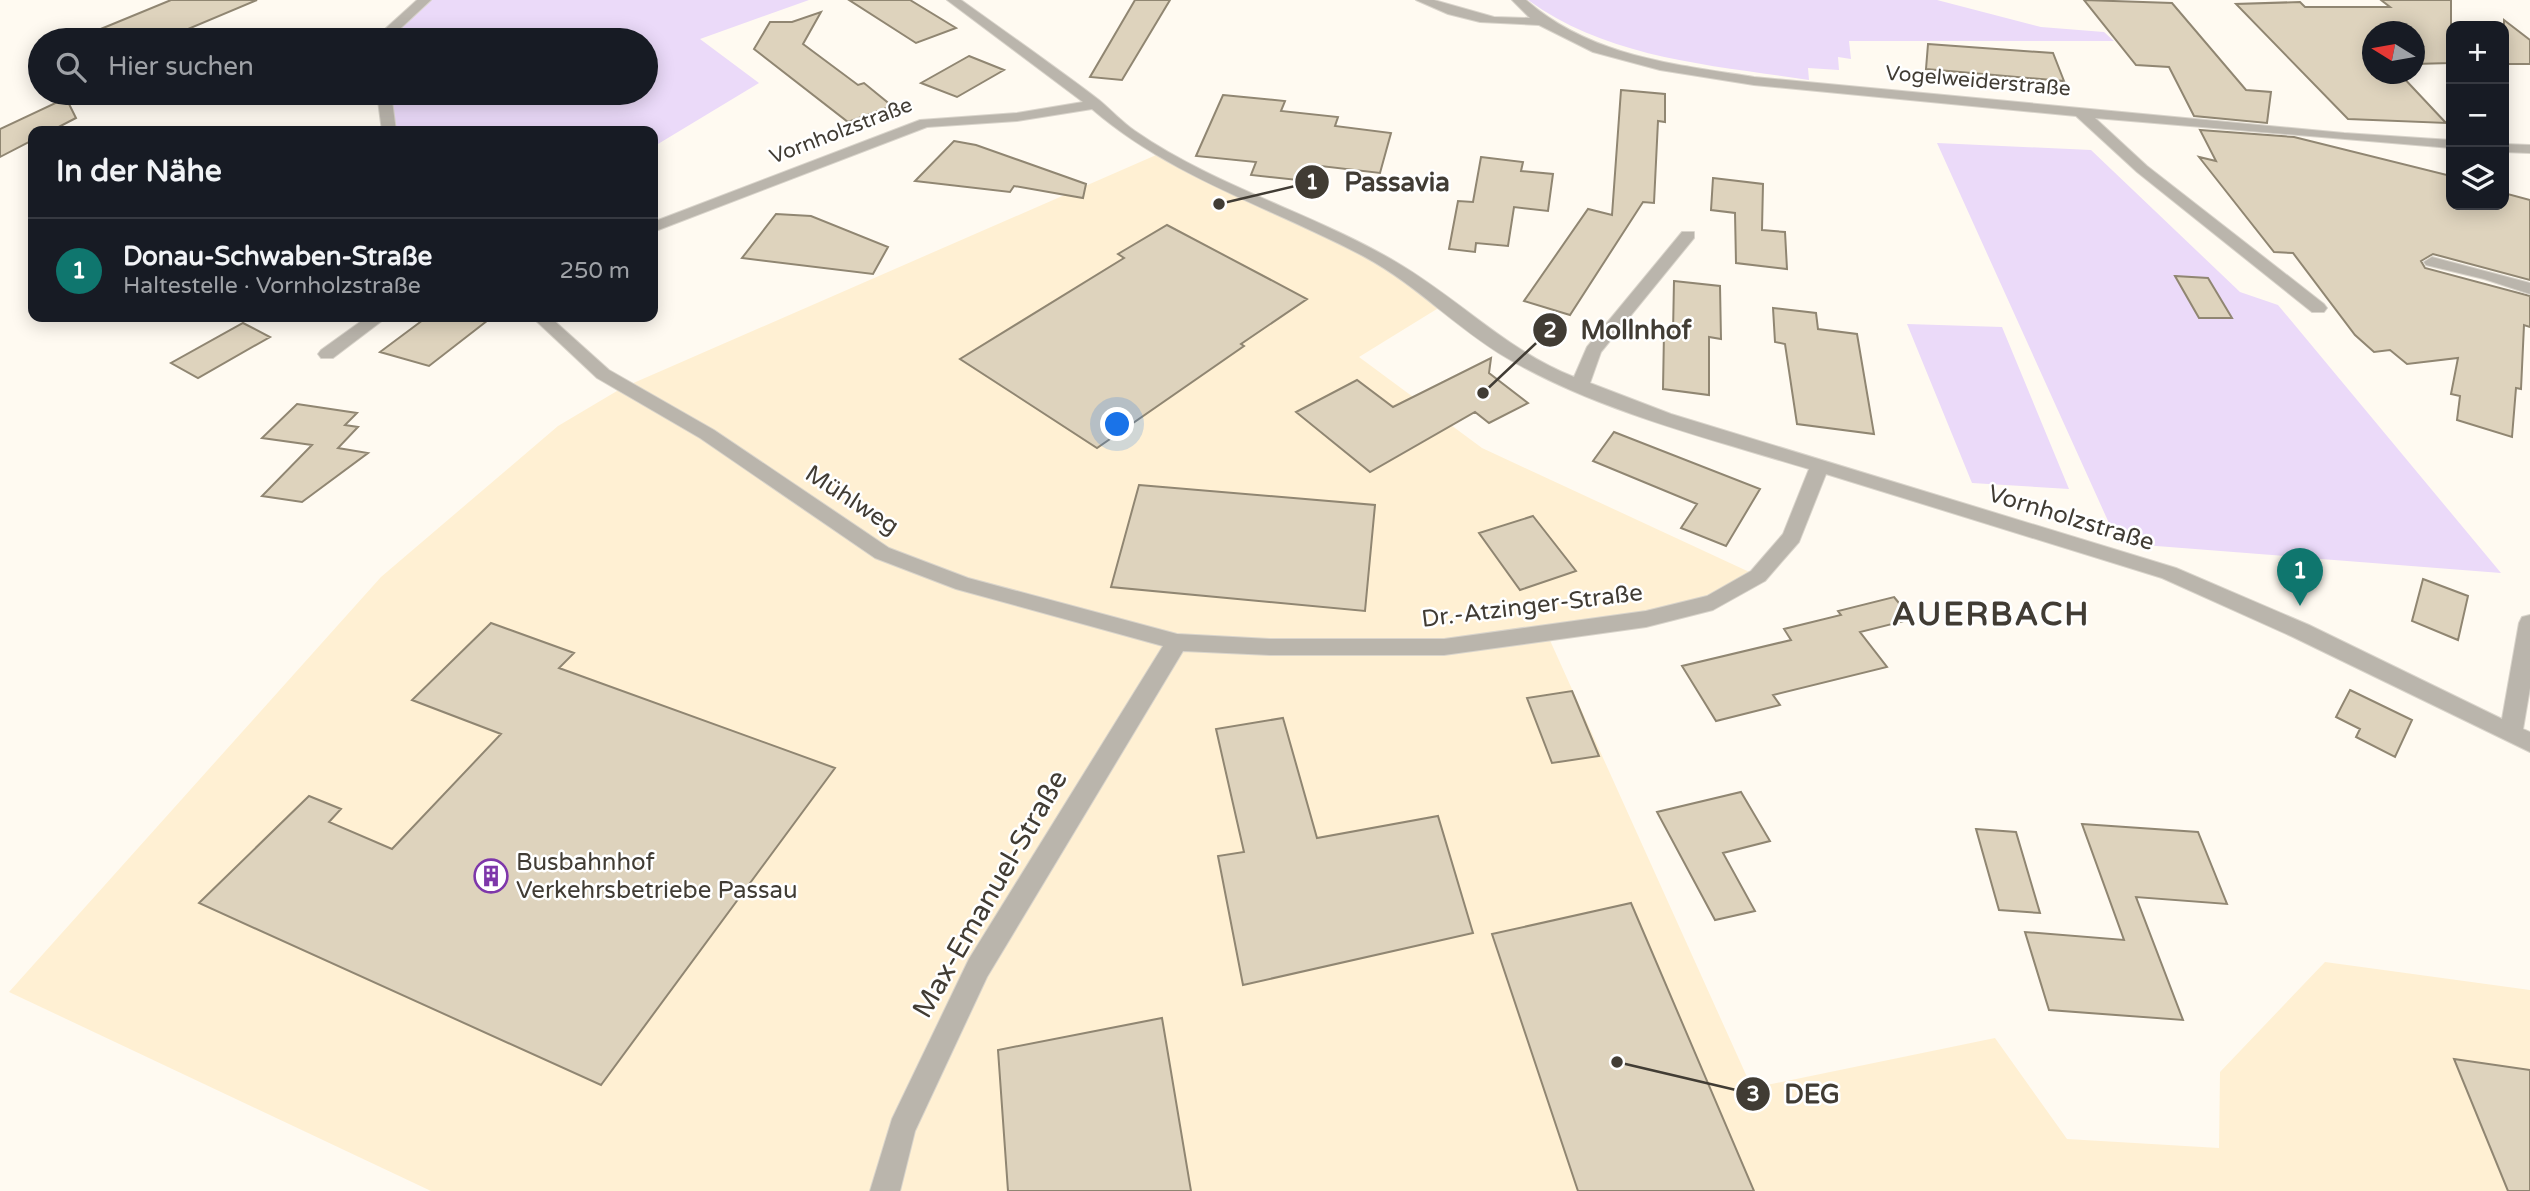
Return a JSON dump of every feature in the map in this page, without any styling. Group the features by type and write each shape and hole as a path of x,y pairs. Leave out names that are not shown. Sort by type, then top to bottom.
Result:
{"street":[{"path":"394,28 425,0"},
{"name":"Vornholzstraße","path":"953,0 1095,104 1130,134 1232,191 1343,239 1405,273 1511,353 1579,387 1664,418 1819,467 2169,573 2301,631 2520,739"},
{"path":"1422,0 1452,12 1498,23 1541,21"},
{"name":"Vogelweiderstraße","path":"1518,0 1541,21 1587,44 1657,65 1840,90 2446,144"},
{"name":"Vornholzstraße","path":"658,225 925,123 1017,117 1095,104"},
{"path":"386,105 388,126"},
{"path":"2079,111 2142,169 2318,308"},
{"path":"2509,148 2530,149"},
{"path":"1579,387 1592,351 1688,235"},
{"path":"2431,262 2488,275 2530,289"},
{"path":"327,354 371,322"},
{"name":"Mühlweg","path":"546,322 603,374 711,437 882,553 963,584 1177,642"},
{"name":"Dr.-Atzinger-Straße","path":"1177,642 1284,648 1444,647 1646,619 1713,602 1758,576 1793,537 1819,467"},
{"path":"2520,739 2530,623"},
{"name":"Max-Emanuel-Straße","path":"885,1191 902,1129 978,968 1177,642"}],"shaded area":[{"path":"424,0 809,0 700,39 759,83 658,144 658,126 387,126 385,105 658,105 658,28 394,28"},
{"path":"1528,0 1937,0 2041,27 2104,32 2114,41 1849,41 1851,59 1838,57 1839,70 1808,68 1809,80 1662,57 1592,35 1559,20"},
{"path":"1937,143 2091,150 2240,292 2278,305 2501,573 2118,543"},
{"path":"1163,152 1394,266 1445,304 1359,357 1482,448 1758,576 1698,607 1548,636 1752,1088 1995,1038 2067,1139 2219,1148 2220,1072 2325,962 2530,990 2530,1191 431,1191 9,992 381,577 558,426 622,388"},
{"path":"1907,324 2002,327 2069,489 1972,483"}],"building":[{"path":"171,0 257,0 190,28 103,28"},
{"path":"849,0 910,0 956,28 916,43"},
{"path":"1135,0 1170,0 1122,80 1090,77"},
{"path":"2084,0 2172,3 2246,90 2271,92 2267,123 2194,116 2169,67 2136,65"},
{"path":"2381,0 2451,0 2451,21 2446,21 2446,63 2425,64 2425,21 2362,21 2362,84 2409,84 2446,123 2348,119 2236,4 2300,2 2305,7 2390,7"},
{"path":"821,12 803,44 858,85 864,83 892,106 848,122 754,49 770,22 792,22"},
{"path":"2509,24 2530,40 2530,64 2509,64"},
{"path":"1928,44 2053,53 2064,81 1926,69"},
{"path":"969,56 1004,70 957,97 921,83"},
{"path":"1621,90 1665,94 1665,122 1658,121 1654,203 1643,202 1570,315 1524,301 1588,209 1612,215"},
{"path":"1223,95 1285,101 1281,111 1338,117 1335,126 1391,133 1380,173 1321,166 1316,182 1251,175 1256,162 1196,156"},
{"path":"51,105 70,105 76,118 61,126 28,126 28,143 0,157 0,129"},
{"path":"2200,130 2294,137 2446,175 2446,210 2509,210 2509,194 2530,200 2530,280 2433,254 2421,261 2425,268 2530,296 2530,327 2524,325 2521,389 2516,388 2512,437 2457,420 2460,396 2451,394 2458,358 2407,364 2390,350 2374,352 2355,335 2293,253 2274,252 2199,157 2216,161"},
{"path":"954,141 976,145 1086,184 1083,198 1014,186 1010,192 915,181"},
{"path":"1481,157 1523,162 1521,171 1553,174 1548,211 1514,207 1508,246 1476,243 1475,252 1449,249 1458,201 1473,202"},
{"path":"1713,178 1763,184 1762,230 1785,232 1787,269 1736,263 1735,213 1711,210"},
{"path":"776,214 811,216 888,247 873,274 742,258"},
{"path":"1167,225 1307,299 1097,448 960,359 1124,258 1118,254"},
{"path":"2175,276 2208,278 2232,318 2199,318"},
{"path":"1674,281 1720,286 1721,339 1709,337 1709,395 1663,389 1664,332 1673,333"},
{"path":"1773,308 1816,313 1818,329 1857,334 1874,434 1797,424 1785,344 1775,342"},
{"path":"420,322 486,322 429,366 380,352"},
{"path":"243,323 270,337 198,378 171,363"},
{"path":"1491,358 1489,373 1528,403 1489,423 1475,412 1370,472 1296,412 1357,380 1393,407"},
{"path":"297,404 357,413 345,425 358,427 338,448 368,453 302,502 262,496 312,445 262,438"},
{"path":"1614,432 1760,489 1726,546 1681,528 1697,504 1593,461"},
{"path":"1139,485 1375,505 1365,611 1111,587"},
{"path":"1533,516 1576,571 1520,590 1479,533"},
{"path":"2423,579 2468,596 2458,640 2412,621"},
{"path":"1894,597 1912,619 1860,632 1887,667 1773,695 1780,705 1716,721 1682,666 1791,640 1784,629 1841,615 1838,611"},
{"name":"Busbahnhof Verkehrsbetriebe Passau","path":"491,623 574,653 559,668 835,768 601,1085 199,903 309,796 341,809 329,822 392,849 501,734 412,700"},
{"path":"2350,690 2412,720 2395,757 2356,737 2360,729 2336,717"},
{"path":"1572,691 1599,756 1552,763 1527,698"},
{"path":"1283,718 1317,838 1438,816 1473,933 1243,985 1218,856 1244,852 1216,729"},
{"path":"1741,792 1770,841 1723,853 1755,911 1715,920 1657,812"},
{"path":"2082,824 2198,832 2227,904 2136,897 2183,1020 2049,1010 2025,932 2124,940"},
{"path":"1976,829 2016,832 2040,913 1999,910"},
{"path":"1631,903 1754,1191 1578,1191 1492,934"},
{"path":"1162,1018 1191,1191 1008,1191 998,1050"},
{"path":"2454,1059 2530,1070 2530,1191 2508,1191"}],"place":[{"name":"Passavia","path":"1219,204"},
{"name":"Mollnhof","path":"1483,393"},
{"name":"Donau-Schwaben-Straße","path":"2300,606"},
{"name":"Busbahnhof Verkehrsbetriebe Passau","path":"491,876"},
{"name":"DEG","path":"1617,1062"}],"district":[{"name":"AUERBACH","path":"1991,615"}]}
